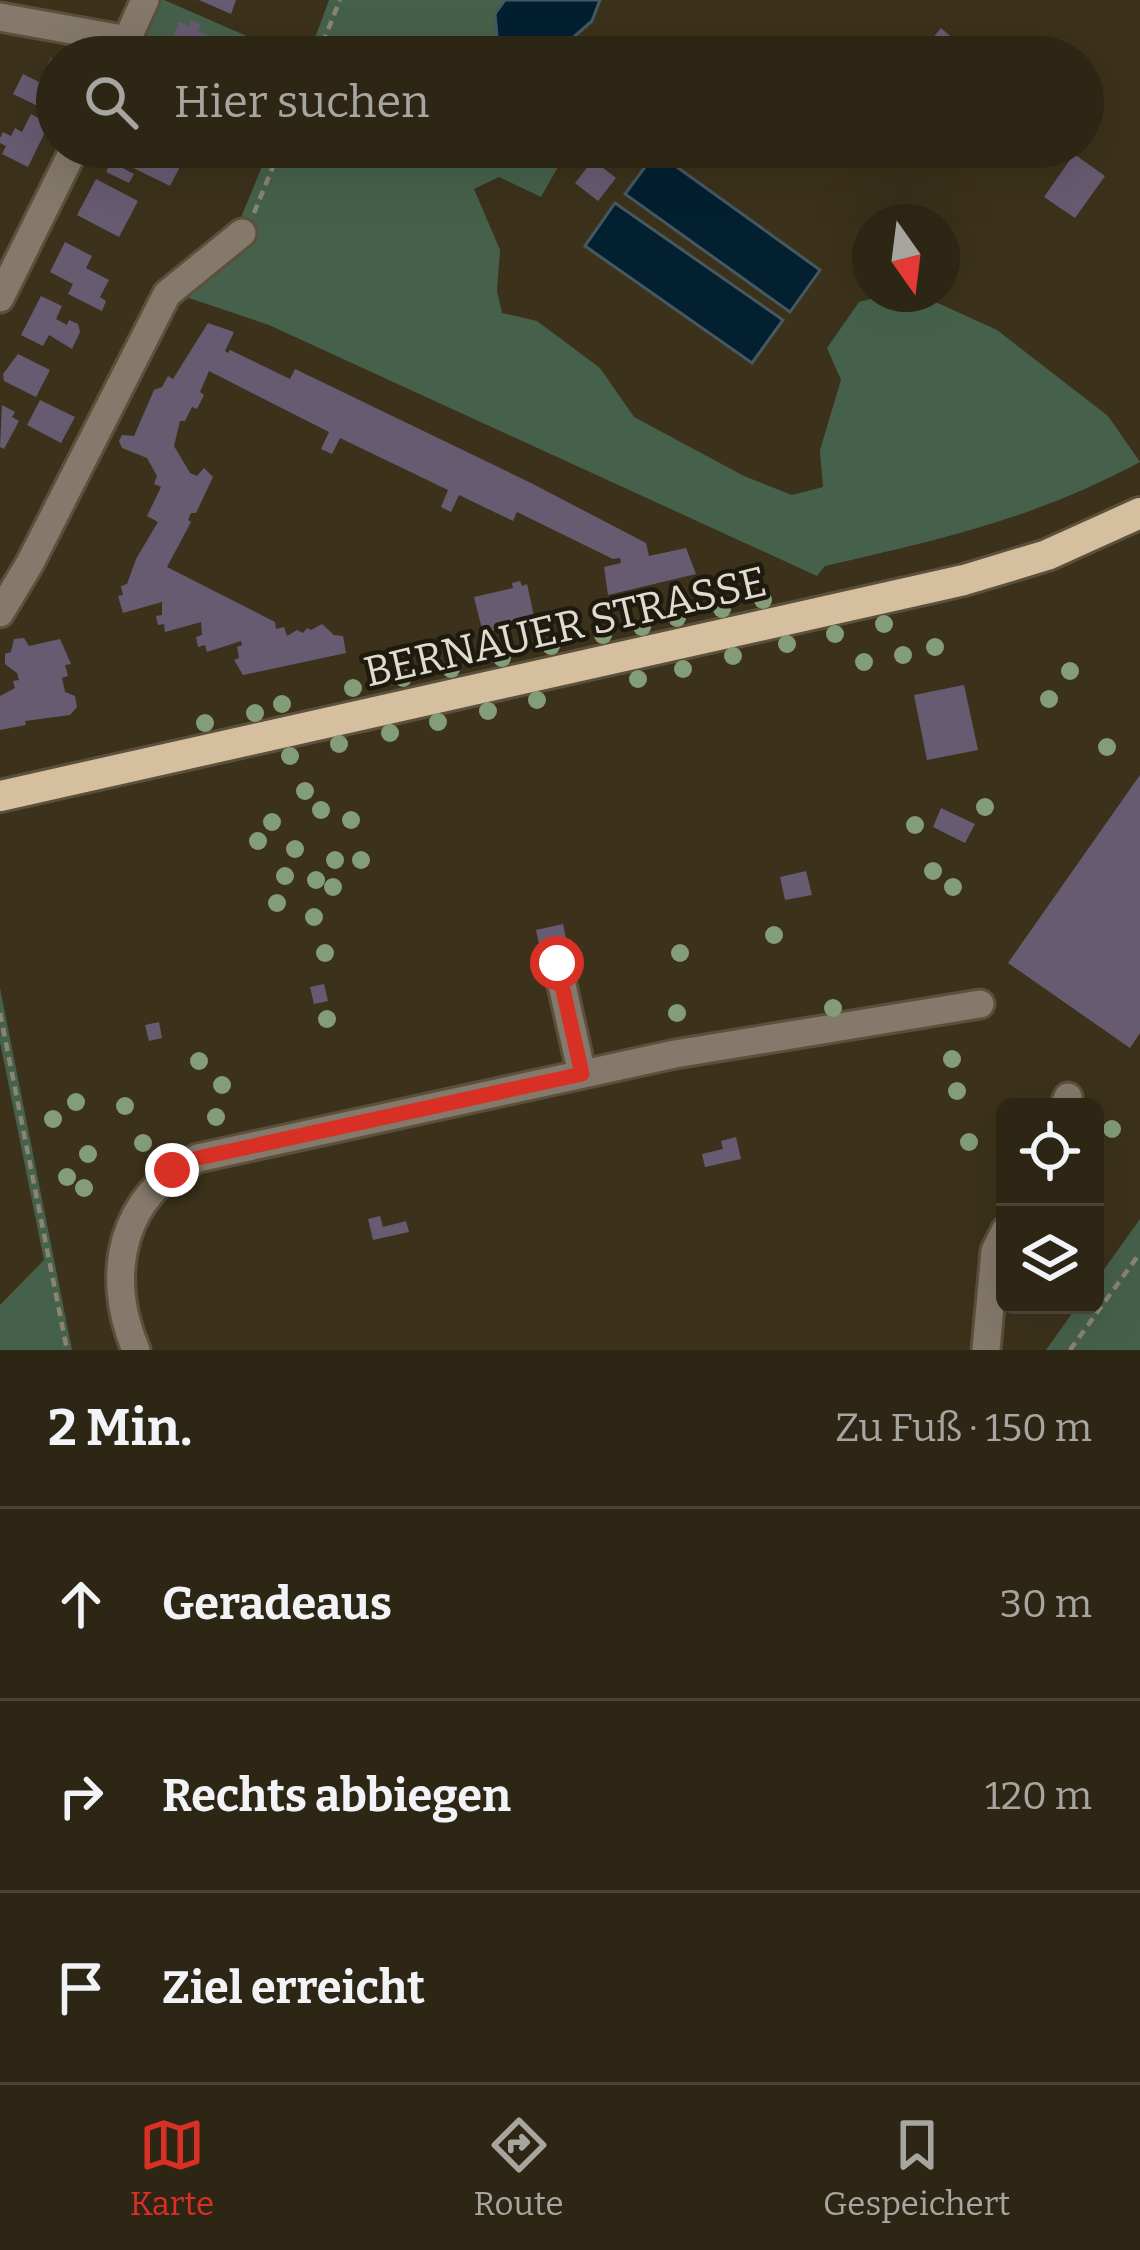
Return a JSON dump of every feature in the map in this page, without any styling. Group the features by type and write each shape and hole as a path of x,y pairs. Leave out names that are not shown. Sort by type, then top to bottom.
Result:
{"main road":[{"name":"BERNAUER STRASSE","path":"0,796 964,580 1047,556 1140,513"}],"street":[{"path":"129,36 145,0"},
{"path":"0,17 73,36"},
{"path":"0,298 65,168"},
{"path":"0,613 167,294 242,233"},
{"path":"557,963 582,1074"},
{"path":"136,1350 123,1307 120,1272 125,1240 149,1192 172,1170 198,1158 675,1054 980,1004"},
{"path":"986,1350 996,1249"}],"path":[{"path":"325,36 340,0"},
{"path":"242,233 250,226 273,168"},
{"path":"0,1013 67,1350"},
{"path":"1070,1350 1140,1253"}],"green space":[{"path":"157,0 164,0 247,36 140,36"},
{"path":"329,0 505,0 495,14 497,36 316,36"},
{"path":"261,168 557,168 541,197 499,177 474,189 500,250 497,291 502,313 537,321 600,368 634,417 744,476 792,495 823,487 820,450 841,380 827,348 852,312 958,312 997,330 1108,416 1140,462 1024,513 825,566 817,576 269,325 183,296 237,227"},
{"path":"0,988 72,1350 0,1350 0,1305 44,1260 0,1042"},
{"path":"1140,1219 1140,1350 1046,1350 1072,1314 1104,1314 1104,1269"}],"water":[{"path":"505,0 600,0 592,21 575,36 497,36 495,14"},
{"path":"644,168 678,168 820,270 790,312 625,194"},
{"path":"615,203 783,320 752,363 585,246"}],"building":[{"path":"199,0 236,0 231,14"},
{"path":"191,20 201,25 198,31 207,36 173,36 180,22 188,26"},
{"path":"23,74 36,80 36,105 13,94"},
{"path":"31,114 36,117 36,151 28,167 2,154 6,146 0,143 3,132 11,136 15,128 22,132"},
{"path":"122,168 134,174 129,183 106,172"},
{"path":"133,168 179,168 170,186"},
{"path":"587,168 603,168 616,178 598,201 575,183"},
{"path":"1064,168 1094,168 1105,176 1075,218 1044,197"},
{"path":"96,179 138,201 119,237 77,215"},
{"path":"65,242 92,256 86,268 109,280 100,297 106,301 102,311 68,294 73,284 50,272"},
{"path":"41,296 62,306 56,319 78,324 80,332 72,349 49,335 43,346 21,335"},
{"path":"208,323 234,332 228,353 290,379 295,369 646,543 649,556 686,548 696,574 608,595 604,567 621,563 620,558 613,559 517,512 513,521 459,495 451,512 441,507 448,490 340,438 332,454 321,449 329,432 209,371 200,392 204,395 197,409 192,407 185,421 180,421 174,446 190,473 197,476 204,468 213,477 167,567 275,622 276,629 284,627 287,636 322,624 343,636 346,653 243,675 234,660 239,658 241,641 207,652 205,645 198,647 196,637 202,635 201,622 165,632 156,616 162,615 162,602 123,613 118,596 123,595 121,586 127,584 158,522 147,516 161,487 154,484 157,476 147,458 122,448 119,441 122,435 134,436 154,390 168,376 173,379"},
{"path":"18,354 50,370 36,397 4,381 3,374"},
{"path":"40,400 75,417 61,443 27,425"},
{"path":"2,405 15,412 12,417 19,421 4,449 0,447"},
{"path":"520,581 522,586 527,584 535,621 483,633 474,597 513,588 512,583"},
{"path":"24,638 29,646 60,639 71,664 65,665 68,676 62,678 65,692 75,696 77,707 70,715 0,730 0,696 19,680 5,664 5,654 11,652 14,639"},
{"path":"964,685 978,750 927,760 914,695"},
{"path":"1140,775 1140,1033 1130,1048 1008,963"},
{"path":"941,808 975,824 965,843 933,827"},
{"path":"806,871 812,895 785,900 780,877"},
{"path":"563,924 568,948 541,953 536,930"},
{"path":"324,984 328,1001 314,1004 310,987"},
{"path":"159,1022 162,1038 149,1041 145,1025"},
{"path":"736,1137 741,1159 705,1167 702,1154 723,1149 721,1141"},
{"path":"380,1216 383,1227 406,1221 409,1232 373,1240 368,1219"}],"route":[{"path":"172,1170 198,1158 582,1074 557,963"}]}
